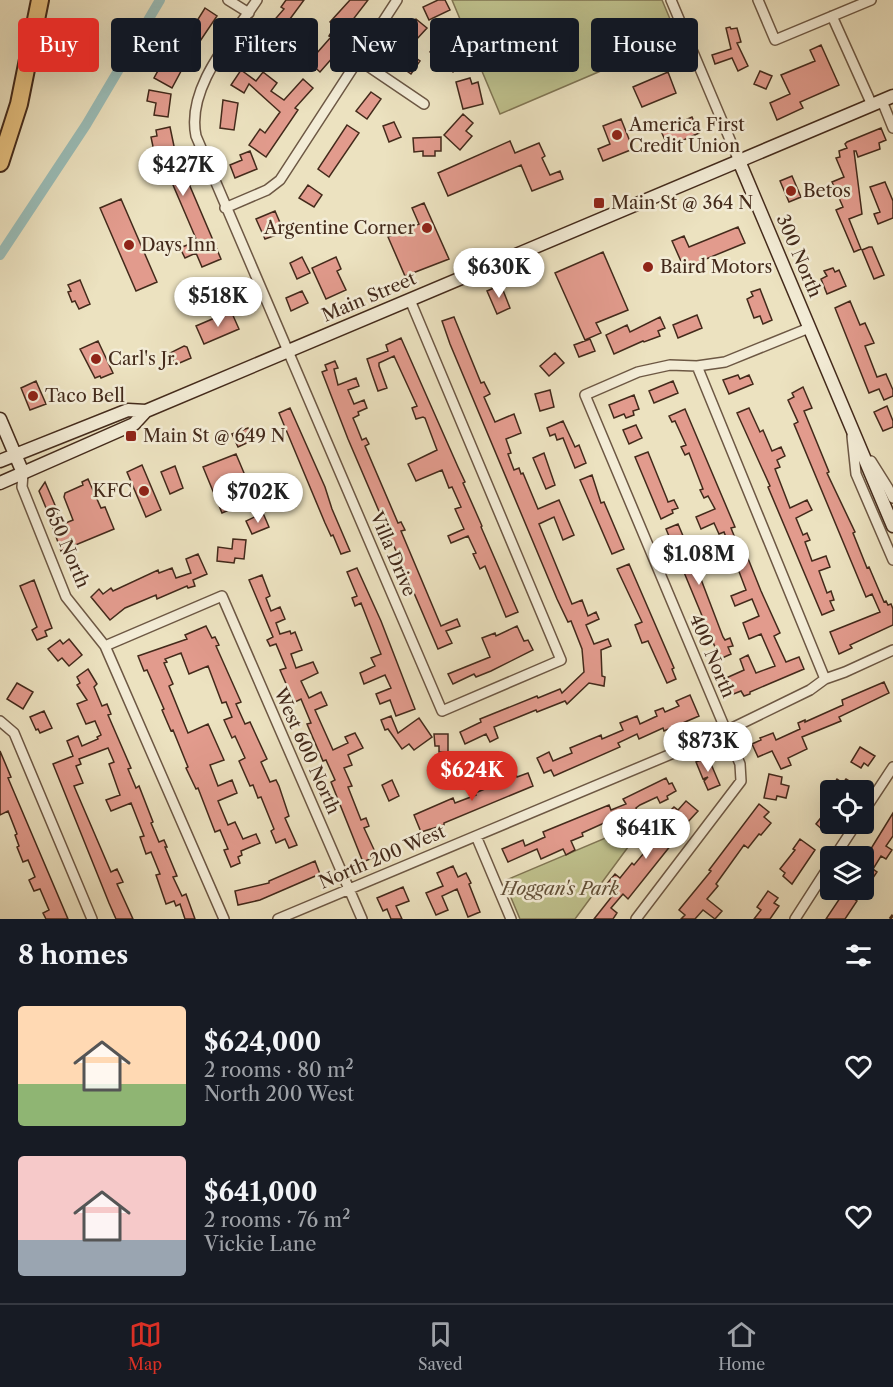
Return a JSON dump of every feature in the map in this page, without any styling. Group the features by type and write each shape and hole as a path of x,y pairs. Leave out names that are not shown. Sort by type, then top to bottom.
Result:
{"highway":[{"path":"0,163 18,110 40,0"}],"main road":[{"name":"Main Street","path":"5,481 134,424 146,411 882,101"},
{"name":"300 North","path":"739,161 893,526"},
{"name":"Main Street","path":"0,460 128,410 146,411"},
{"name":"650 North","path":"0,419 22,473"},
{"path":"0,460 5,481"}],"street":[{"path":"228,0 249,13"},
{"path":"257,0 203,84 196,101 194,119 199,144 288,351"},
{"path":"386,18 398,0"},
{"name":"300 North","path":"671,0 739,161"},
{"path":"758,0 775,40 871,0"},
{"path":"832,16 882,101 893,128"},
{"path":"225,208 260,194 280,180 351,72"},
{"path":"377,72 424,104"},
{"name":"Villa Drive","path":"288,351 442,711 561,660 410,300"},
{"path":"809,328 748,355 725,362 697,366 825,679"},
{"name":"400 North","path":"636,919 741,781 740,764 585,395 638,372 670,365 697,366"},
{"path":"851,428 893,498"},
{"path":"851,428 856,474 893,560"},
{"name":"650 North","path":"22,473 22,488 66,597 105,646 224,919"},
{"path":"5,481 22,488"},
{"name":"West 600 North","path":"105,646 222,596 362,919"},
{"name":"North 200 West","path":"278,919 726,731 810,690 825,679 893,650"},
{"path":"1,721 14,733 92,919"},
{"path":"874,796 893,766"},
{"path":"476,836 512,919"},
{"path":"795,919 820,879"}],"green space":[{"path":"452,0 662,0 670,18 591,18 591,72 598,72 500,114 482,72 579,72 579,18 460,18"},
{"name":"Hoggan's Park","path":"648,820 575,919 520,919 504,881"}],"building":[{"path":"286,0 304,0 291,18 276,18 284,9 281,7"},
{"path":"350,0 368,0 354,18 334,18"},
{"path":"438,0 445,0 450,10 429,20 423,7"},
{"path":"205,8 217,16 213,18 213,22 201,40 201,18 199,18"},
{"path":"418,21 427,28 418,38"},
{"path":"726,28 731,29 737,28 741,42 737,43 748,66 738,71 732,58 715,64 712,55 731,49"},
{"path":"330,38 330,61 320,72 318,70 318,52"},
{"path":"821,45 839,85 800,102 803,108 777,120 770,103 790,94 781,75 815,61 810,50"},
{"path":"760,71 772,76 766,89 754,84"},
{"path":"157,72 181,72 172,88 154,78"},
{"path":"240,72 244,72 256,81 263,72 277,83 271,91 284,100 303,79 313,88 295,108 298,110 266,157 249,145 260,129 265,133 280,112 249,84 244,93 231,85"},
{"path":"668,72 676,93 642,107 633,87"},
{"path":"470,78 472,84 478,82 483,104 463,109 456,82"},
{"path":"149,90 171,94 168,117 154,115 156,103 147,101"},
{"path":"371,92 381,99 367,119 356,111"},
{"path":"223,100 238,103 234,130 220,128"},
{"path":"463,114 473,123 466,131 472,136 460,150 444,135"},
{"path":"692,117 699,133 668,147 661,131"},
{"name":"America First Credit Union","path":"621,119 633,149 603,161 598,149 610,144 603,126"},
{"path":"394,122 401,137 389,142 383,126"},
{"path":"347,125 359,133 329,177 318,169"},
{"path":"170,127 175,151 221,259 202,267 196,253 185,258 180,248 197,241 167,171 152,177 147,165 156,161 151,137 157,136 156,130"},
{"path":"881,128 886,140 879,143 880,149 858,157 854,151 862,214 849,219 861,249 854,252 836,210 843,207 832,182 844,177 836,158 840,157 839,151 847,148 845,144 847,142"},
{"path":"441,137 441,151 435,151 435,156 423,156 423,151 414,152 413,138"},
{"path":"510,141 515,153 539,143 545,156 542,158 550,175 560,171 563,179 532,191 521,165 448,196 438,173"},
{"path":"250,151 257,169 235,178 230,165 242,160 240,155"},
{"name":"Betos","path":"792,176 801,197 789,202 780,181"},
{"path":"885,182 893,201 893,218 878,224 874,214 880,212 870,187"},
{"path":"308,185 322,195 314,207 299,198"},
{"name":"Days Inn","path":"121,199 157,282 136,291 100,208"},
{"path":"424,203 449,259 405,276 388,237 419,224 412,208"},
{"path":"275,211 284,232 265,239 256,219"},
{"path":"738,227 745,243 684,268 672,241 684,236 689,247"},
{"path":"872,247 884,275 874,279 862,250"},
{"path":"603,252 628,310 596,323 601,333 585,340 555,273"},
{"path":"302,257 310,273 297,279 290,263"},
{"path":"336,257 341,269 337,271 346,290 326,299 312,268"},
{"path":"833,268 835,272 839,270 846,286 827,294 821,279 827,276 824,271"},
{"path":"80,280 90,304 79,309 75,301 72,302 68,285"},
{"path":"501,285 510,308 497,314 487,291"},
{"path":"760,289 772,320 763,324 760,316 754,318 747,299 753,296 751,292"},
{"path":"302,291 308,303 291,311 286,298"},
{"path":"850,301 860,325 865,323 874,343 865,346 877,377 886,374 893,390 893,396 884,400 879,389 869,393 835,308"},
{"path":"231,311 239,329 204,344 196,326"},
{"path":"697,315 702,328 678,338 673,325"},
{"path":"454,317 481,383 484,382 490,394 484,397 495,422 514,414 521,433 506,439 511,453 508,454 514,470 519,468 521,474 523,473 538,509 559,500 574,535 563,540 554,517 539,524 572,604 582,600 588,616 596,612 599,619 586,625 594,644 608,639 611,646 601,650 604,686 589,683 567,704 565,701 537,712 536,710 494,727 498,738 490,742 486,734 465,744 460,732 481,722 480,719 537,696 538,698 560,689 562,693 584,672 582,649 571,621 568,622 557,599 450,344 442,321"},
{"path":"660,317 665,328 658,331 660,336 614,354 606,335 627,325 630,332"},
{"path":"401,338 465,482 463,483 518,612 506,617 485,566 480,569 468,536 451,543 448,536 464,529 455,509 461,507 452,487 449,488 442,470 416,481 408,464 437,450 425,418 416,419 412,408 417,406 394,356 379,363 387,388 378,391 367,359 388,351 386,345"},
{"path":"590,339 595,351 579,357 574,345"},
{"name":"Carl's Jr.","path":"98,341 113,373 95,378 80,349"},
{"path":"184,346 187,347 191,358 175,365 170,353"},
{"path":"555,353 564,363 549,376 540,366"},
{"path":"335,361 338,368 334,369 338,385 356,378 359,386 348,390 354,404 364,400 367,408 358,412 359,415 353,418 362,440 366,438 369,444 365,446 398,523 401,522 405,530 401,531 441,626 457,619 460,626 446,631 452,643 438,649 348,439 322,372 327,370 325,365"},
{"path":"738,375 740,379 749,375 753,384 729,394 723,380"},
{"name":"Taco Bell","path":"36,381 46,404 30,410 21,388"},
{"path":"673,381 678,393 654,403 649,391"},
{"path":"803,387 812,408 804,411 829,472 827,473 855,532 853,533 867,568 869,567 884,602 891,604 893,609 893,625 850,645 852,648 839,654 830,632 880,612 872,594 866,597 794,424 798,422 788,400 794,397 792,393"},
{"path":"550,390 554,407 540,411 535,394"},
{"path":"634,395 639,409 633,411 634,415 626,418 624,414 614,418 609,405"},
{"path":"887,406 893,427 883,431 874,412"},
{"path":"290,408 350,551 341,554 325,523 279,413"},
{"path":"749,408 760,432 763,430 772,451 781,447 785,456 777,460 780,467 775,469 790,508 807,500 812,510 796,518 803,535 807,533 810,540 805,542 812,561 826,556 830,567 819,571 827,593 831,591 834,600 830,601 834,610 822,615 768,487 770,486 737,413"},
{"path":"685,409 735,527 731,528 737,543 741,541 780,633 774,636 786,662 799,657 804,669 744,696 741,691 731,695 724,679 744,670 740,659 748,655 756,673 775,666 761,634 749,639 743,623 759,616 752,599 735,606 731,596 746,590 724,532 719,534 714,523 701,529 696,517 715,509 708,496 704,498 700,490 703,489 689,453 685,455 681,447 686,445 675,421 672,422 669,416"},
{"path":"563,421 575,447 579,445 586,463 575,468 563,438 557,440 555,434 550,436 547,428"},
{"path":"636,425 642,438 629,444 623,430"},
{"path":"248,428 253,440 238,447 232,434"},
{"path":"648,452 668,502 674,500 678,508 661,519 635,457"},
{"path":"544,453 555,485 546,489 533,458"},
{"path":"236,454 255,499 222,513 203,467"},
{"name":"KFC","path":"142,465 161,510 146,517 127,472"},
{"path":"175,466 183,488 170,494 161,472"},
{"path":"592,475 601,503 604,502 624,549 612,554 580,480"},
{"path":"88,479 101,508 105,507 114,529 61,551 53,528 73,520 64,497 65,493 83,485 82,482"},
{"path":"45,482 58,512 51,520 39,491"},
{"path":"263,513 269,527 252,534 246,521"},
{"path":"678,524 689,550 706,543 710,554 698,559 704,573 699,574 723,637 725,640 730,638 733,646 728,647 731,654 720,659 666,529"},
{"path":"233,539 246,540 244,559 235,558 234,563 217,561 218,547 232,549"},
{"path":"198,554 207,574 193,580 195,586 188,588 187,586 157,599 156,595 125,608 110,620 91,597 99,589 103,594 111,588 113,591 158,570 159,573 172,568 176,578 191,573 186,559"},
{"path":"629,564 674,668 672,669 676,679 667,683 648,641 642,643 635,625 642,622 617,569"},
{"path":"357,568 381,621 415,709 396,716 390,700 380,704 376,694 391,688 385,675 364,684 360,673 375,666 371,658 381,654 361,603 355,606 352,598 357,596 347,572"},
{"path":"262,575 270,596 266,598 271,611 280,607 285,619 276,623 280,634 295,632 302,650 291,654 296,668 313,662 318,673 301,681 309,698 321,692 327,705 315,710 333,750 348,743 345,737 355,733 363,748 348,755 352,765 344,768 352,786 348,787 361,820 366,818 369,826 364,828 377,856 363,862 331,782 335,780 326,760 323,761 307,724 311,723 301,699 295,702 280,670 286,668 276,644 270,646 267,640 273,637 249,580"},
{"path":"34,580 52,628 45,631 47,636 37,640 32,630 37,627 20,586"},
{"path":"206,626 212,638 215,637 219,645 216,646 241,702 236,704 245,724 250,722 267,759 261,762 270,782 276,780 279,786 289,816 285,818 297,845 289,848 285,839 276,843 271,831 274,829 261,797 258,798 253,785 250,786 239,761 245,758 235,736 232,738 224,720 232,717 226,702 222,703 208,666 189,674 181,653 165,659 167,662 164,663 173,684 169,686 188,733 208,724 224,760 210,765 218,786 232,780 237,793 218,801 228,825 235,822 243,839 256,834 260,843 241,851 242,855 238,857 240,863 231,867 224,850 228,849 220,830 215,832 198,788 196,789 186,768 188,767 147,670 144,671 138,656 187,639 185,635"},
{"path":"517,626 524,641 528,640 533,650 491,671 476,677 474,674 453,684 448,674 490,657 482,638 495,633 496,636"},
{"path":"69,639 82,655 69,666 62,658 58,661 48,649 60,640 63,644"},
{"path":"88,669 97,684 94,687 102,706 107,704 111,714 108,715 131,768 128,769 136,788 139,786 159,842 164,840 167,847 165,847 177,876 173,877 182,896 186,894 195,919 185,919 180,904 176,906 174,901 166,904 156,875 160,874 151,852 146,854 140,837 144,836 131,803 111,811 106,800 120,795 109,764 114,762 108,748 79,759 81,764 76,766 83,783 74,786 111,872 117,869 123,882 117,884 133,919 116,919 109,903 53,764 73,756 67,741 78,736 82,746 98,739 97,737 101,735 95,721 86,724 77,704 87,700 77,685 80,683 77,677"},
{"path":"884,682 889,693 839,717 841,721 802,737 807,749 788,758 791,765 781,769 772,751 758,757 752,744 761,740 760,738 773,733 776,740 800,729 798,723 843,705 842,700"},
{"path":"17,683 33,692 23,709 7,699"},
{"path":"690,695 699,716 639,739 637,734 618,743 620,747 554,776 551,770 544,773 537,758 549,752 553,761 572,753 570,748 601,735 602,739 623,730 620,723 637,716 640,724 657,716 655,711 663,708 665,712 679,706 676,701"},
{"path":"44,711 52,728 40,733 38,729 36,730 30,717"},
{"path":"391,716 398,733 419,718 432,737 414,750 409,744 402,749 388,729 385,730 381,720"},
{"path":"434,734 448,734 448,752 439,752 439,746 435,746"},
{"path":"860,747 875,756 868,766 864,763 861,768 851,762"},
{"path":"0,751 11,777 8,778 68,919 46,919 43,913 49,910 40,889 34,891 29,880 35,877 28,860 23,862 17,847 19,846 15,835 17,834 8,811 0,815"},
{"path":"708,757 720,785 708,790 704,781 708,777 703,779 696,762"},
{"path":"515,772 517,777 528,773 533,786 444,823 444,825 421,832 414,815 453,798 455,803 476,795 475,793 507,780 505,776"},
{"path":"769,774 782,777 781,784 789,786 786,798 777,796 776,800 764,798"},
{"path":"666,778 676,791 667,796 668,799 660,803 657,797 640,805 636,808 639,816 627,822 624,814 582,833 583,836 571,841 575,850 566,855 563,849 541,859 537,849 508,862 502,849 523,840 525,846 545,837 543,832 609,805 611,810 626,804 623,799"},
{"path":"392,780 399,796 389,801 382,785"},
{"path":"686,801 698,811 673,838 675,840 628,899 623,894 611,908 617,913 613,919 594,919 613,895 605,886 615,874 620,878 632,863 634,865 669,823 671,818 667,814 674,807 678,810"},
{"path":"759,804 769,812 764,817 771,823 748,848 744,845 707,899 722,911 715,919 703,910 695,919 681,919 685,915 679,910 711,871 709,870"},
{"path":"893,813 893,836 886,846 892,850 886,859 881,856 874,867 873,846"},
{"path":"800,839 815,850 792,884 783,876 785,873 780,869 795,850 793,849"},
{"path":"315,861 320,874 260,900 238,905 235,891 269,883 269,881"},
{"path":"453,866 458,877 466,873 480,912 468,917 457,889 442,896 448,910 436,915 426,893 443,886 437,873"},
{"path":"403,887 409,901 396,906 402,919 391,919 387,909 383,911 377,898"},
{"path":"768,891 778,898 774,903 779,906 770,919 754,919 761,910 757,907"},
{"path":"839,900 857,901 845,919 826,919"}],"waterway":[{"path":"0,255 86,125 160,0"}],"railway":[{"path":"890,919 893,915"}],"place":[{"name":"America First Credit Union","path":"617,135"},
{"name":"Betos","path":"791,191"},
{"name":"Main St @ 364 N","path":"599,203"},
{"name":"Argentine Corner","path":"427,228"},
{"name":"Days Inn","path":"129,245"},
{"name":"Baird Motors","path":"648,267"},
{"name":"Carl's Jr.","path":"96,359"},
{"name":"Taco Bell","path":"33,396"},
{"name":"Main St @ 649 N","path":"131,436"},
{"name":"KFC","path":"144,491"}]}
